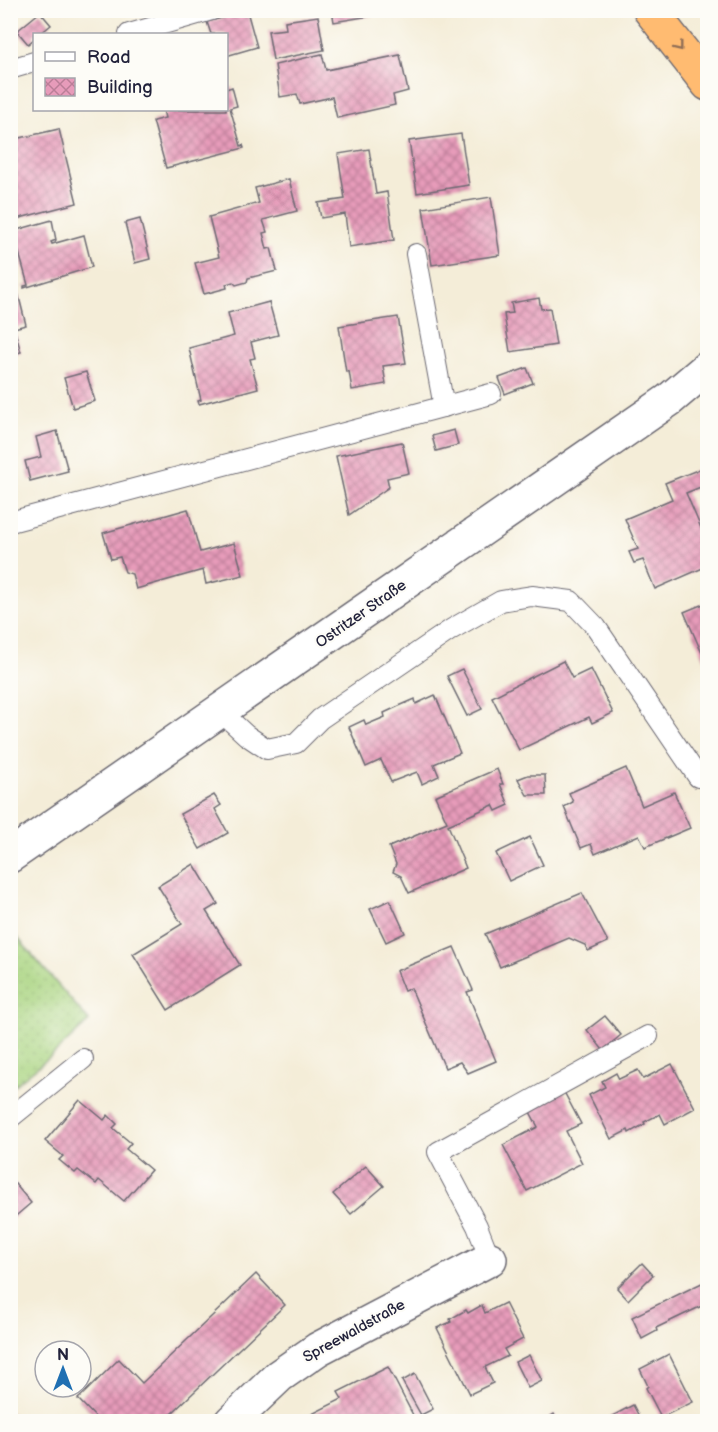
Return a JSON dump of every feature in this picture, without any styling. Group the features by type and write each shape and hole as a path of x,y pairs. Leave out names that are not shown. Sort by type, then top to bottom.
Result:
{"highway":[{"path":"650,10 708,84"}],"street":[{"name":"Ostritzer Straße","path":"10,856 669,400 708,367"},
{"name":"Spreewaldstraße","path":"231,1422 279,1376 318,1349 490,1259"}],"lane":[{"path":"132,33 212,10"},
{"path":"10,69 33,62"},
{"path":"416,254 444,407"},
{"path":"10,522 492,394"},
{"path":"220,711 246,735 267,748 296,743 320,719 452,629 501,601 532,596 571,601 596,627 698,777"},
{"path":"490,1259 477,1227 438,1152 648,1036"},
{"path":"10,1118 83,1059"}],"green space":[{"path":"10,929 89,1021 55,1053 11,1088"}],"building":[{"path":"332,10 382,10 382,14 334,22"},
{"path":"247,11 257,47 228,55 228,33 211,33 207,22"},
{"path":"40,12 51,25 41,33 33,33 33,40 28,44 17,31"},
{"path":"318,16 324,50 273,60 268,31 286,29 285,21"},
{"path":"322,54 326,70 400,55 408,91 393,95 395,105 337,118 332,97 300,104 297,94 280,97 275,65"},
{"path":"232,87 237,106 230,108 241,146 243,145 244,148 166,168 153,121 165,118 163,111 228,111 228,88"},
{"path":"59,129 77,203 16,219 10,197 10,149 13,148 11,140"},
{"path":"461,134 469,185 417,193 409,141"},
{"path":"369,149 376,194 387,192 394,240 349,247 345,214 321,218 318,203 345,199 338,154"},
{"path":"289,179 297,211 263,220 267,232 263,233 267,249 271,248 277,271 248,278 247,282 236,285 233,282 226,284 227,288 204,294 195,263 219,257 209,217 259,203 255,188"},
{"path":"491,197 500,255 432,265 423,208"},
{"path":"140,219 150,259 135,263 125,223"},
{"path":"52,220 56,240 51,242 52,244 84,235 92,267 24,288 28,285 13,231"},
{"path":"17,289 26,325 14,328 21,352 10,355 10,291"},
{"path":"539,298 541,309 550,308 556,345 510,352 504,314 513,313 511,303"},
{"path":"269,302 278,335 251,342 255,358 250,359 258,388 199,404 198,401 201,400 189,348 234,336 228,313"},
{"path":"398,317 406,363 383,366 386,384 352,390 349,371 346,372 339,326"},
{"path":"527,368 533,383 505,394 499,378"},
{"path":"86,372 95,401 73,408 64,378"},
{"path":"454,430 458,445 436,451 432,436"},
{"path":"57,431 68,471 30,481 25,461 41,457 36,437"},
{"path":"402,442 409,473 387,478 389,487 349,515 336,456"},
{"path":"707,466 708,484 686,493 701,528 708,525 707,574 705,567 655,589 643,560 634,563 629,552 638,549 625,519 672,499 665,483"},
{"path":"188,509 200,552 234,543 243,575 206,584 203,570 136,589 132,574 125,572 120,557 111,559 103,533"},
{"path":"708,602 708,667 684,612"},
{"path":"563,661 572,678 591,669 613,713 592,723 589,717 519,750 492,697"},
{"path":"462,669 482,709 467,716 447,676"},
{"path":"435,695 460,753 434,764 439,776 422,784 417,772 391,782 381,760 366,767 349,727 364,720 366,725 385,717 384,713 415,699 416,704"},
{"path":"626,768 642,806 674,792 690,828 645,847 639,835 595,854 591,844 581,848 564,807 573,802 569,793"},
{"path":"497,769 503,784 500,784 509,805 496,811 493,805 448,825 466,868 409,893 401,876 393,872 396,864 389,847 447,822 435,796"},
{"path":"528,775 545,775 546,795 527,795 518,779"},
{"path":"214,795 221,805 215,809 228,833 200,849 180,814"},
{"path":"530,837 543,865 509,881 496,853"},
{"path":"194,864 218,904 206,911 240,965 168,1010 133,954 182,924 158,886"},
{"path":"582,893 608,942 588,951 585,945 569,938 500,967 485,934"},
{"path":"390,900 405,933 386,942 370,909"},
{"path":"454,947 473,990 467,992 496,1061 468,1073 460,1062 445,1068 411,988 404,991 396,971"},
{"path":"605,1016 621,1035 603,1050 587,1030"},
{"path":"672,1064 695,1108 665,1124 660,1114 629,1133 628,1130 611,1139 589,1095 605,1087 602,1081 616,1073 619,1079 638,1070 643,1079"},
{"path":"563,1090 581,1124 566,1131 582,1163 527,1191 503,1145 538,1127 528,1108"},
{"path":"80,1100 104,1120 108,1115 117,1124 113,1128 131,1143 126,1149 151,1170 124,1201 99,1180 96,1184 78,1170 75,1173 59,1160 63,1156 45,1141"},
{"path":"366,1166 384,1186 351,1214 333,1194"},
{"path":"10,1178 31,1203 11,1220 10,1219"},
{"path":"642,1263 653,1275 628,1300 617,1288"},
{"path":"256,1274 285,1305 171,1414 178,1422 100,1422 78,1399 93,1399 93,1384 119,1359 142,1383"},
{"path":"708,1280 708,1303 656,1328 657,1331 642,1339 632,1317"},
{"path":"505,1303 523,1339 504,1349 508,1356 485,1367 493,1383 470,1394 437,1328 451,1322 450,1319 466,1310 468,1313 482,1305 485,1313"},
{"path":"669,1354 693,1402 662,1417 665,1422 652,1422 661,1417 646,1388 648,1386 640,1369"},
{"path":"529,1355 542,1381 528,1388 515,1362"},
{"path":"388,1367 414,1417 405,1422 312,1422 308,1416 342,1399 338,1392"},
{"path":"415,1374 433,1409 421,1415 402,1381"},
{"path":"633,1405 642,1422 601,1422"},
{"path":"10,1412 26,1422 10,1422"},
{"path":"554,1414 558,1422 542,1422"}]}
